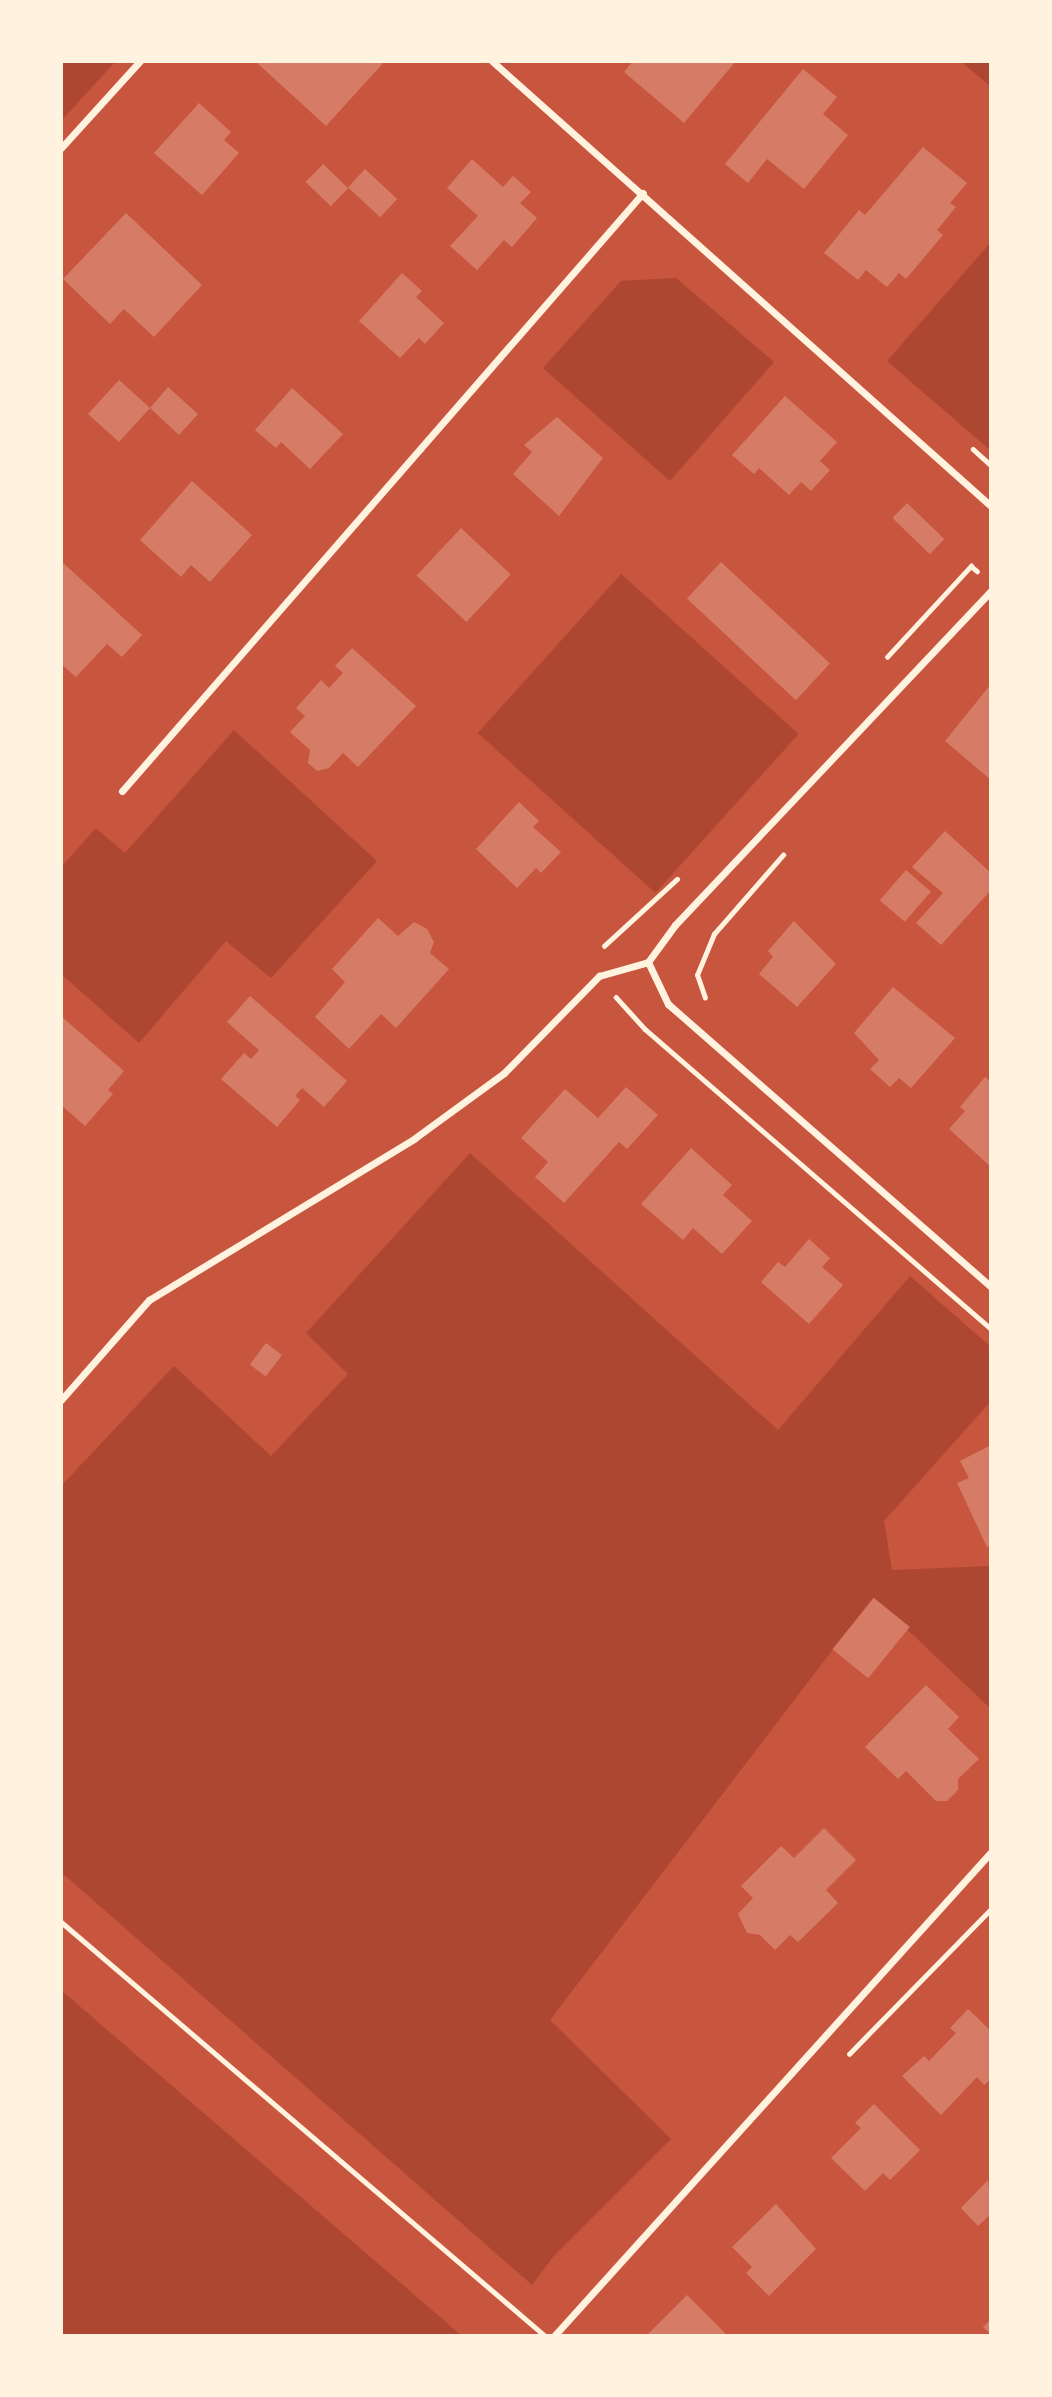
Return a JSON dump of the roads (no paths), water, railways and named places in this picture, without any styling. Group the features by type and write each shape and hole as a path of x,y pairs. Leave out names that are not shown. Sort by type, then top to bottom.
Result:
{"street":[{"path":"61,148 140,61"},
{"path":"492,61 643,192 991,506"},
{"path":"122,791 643,192"},
{"path":"61,1400 149,1300 415,1138 504,1073 598,976 648,962 675,925 991,591"},
{"path":"648,962 668,1004 991,1287"},
{"path":"554,2336 991,1852"}],"lane":[{"path":"61,1922 545,2336"}]}
